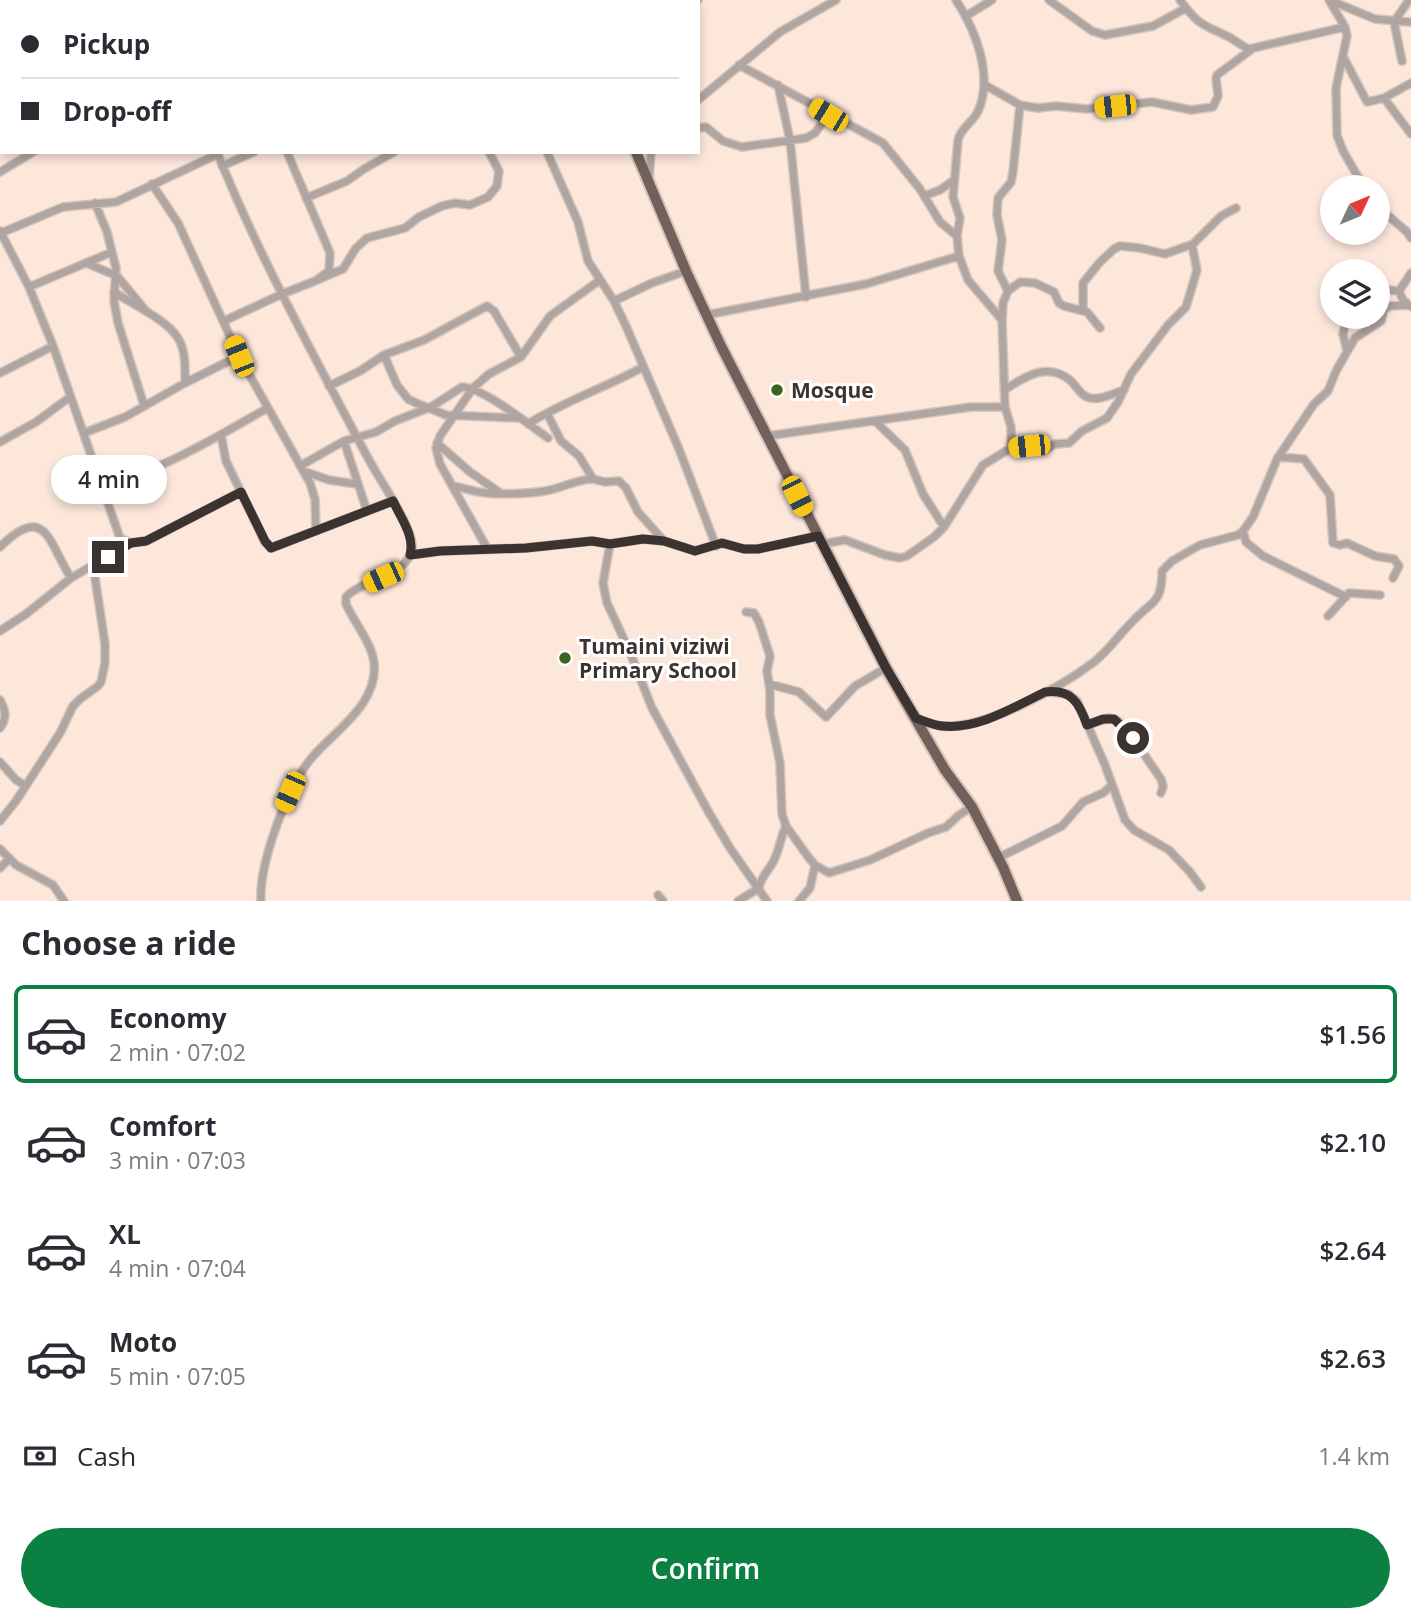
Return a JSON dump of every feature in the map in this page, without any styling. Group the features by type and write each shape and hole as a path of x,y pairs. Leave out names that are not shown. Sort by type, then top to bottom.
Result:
{"highway":[{"path":"637,154 685,271 767,436 886,668 945,770 972,807 1017,901"}],"street":[{"path":"700,98 780,32 836,0"},
{"path":"956,0 966,16 979,50 985,86 979,110 959,135 953,197 960,218 957,236 959,256 968,280 1002,321"},
{"path":"966,16 992,0"},
{"path":"1049,0 1092,31 1105,35 1153,26 1186,8"},
{"path":"1181,0 1188,13 1203,27 1252,50"},
{"path":"1329,0 1366,17 1411,22"},
{"path":"1329,0 1345,27 1347,37 1336,88 1337,135 1357,175"},
{"path":"1402,61 1394,22 1409,0"},
{"path":"985,86 1020,105 1087,109 1152,102 1203,110 1213,107 1217,101 1217,75 1252,50 1345,27"},
{"path":"1344,57 1366,102 1384,98 1411,83"},
{"path":"739,65 883,144 924,196 940,222 957,236"},
{"path":"778,85 790,140 806,297"},
{"path":"1384,98 1411,134"},
{"path":"1008,291 998,271 1002,240 997,215 998,198 1011,182 1020,105"},
{"path":"700,128 706,127 723,141 742,148 806,138 815,134 828,115"},
{"path":"0,172 30,154"},
{"path":"216,154 116,202 62,207 1,231 29,287 53,346 117,532 125,542 146,541 241,492"},
{"path":"218,154 234,195 282,294 356,437 393,501 411,538 412,547 410,555 395,570 346,597 346,604 371,650 374,660 373,680 352,716 309,761 290,792 262,874 261,901"},
{"path":"222,166 249,154"},
{"path":"287,154 330,253 328,271 315,281"},
{"path":"306,198 347,181 390,154"},
{"path":"224,321 343,269 356,248 367,238 405,228 419,217 442,206 455,203 470,205 488,197 497,186 499,171 490,154"},
{"path":"548,154 578,222 589,261 614,300 679,449 716,546"},
{"path":"649,184 651,154"},
{"path":"924,196 940,190 954,180"},
{"path":"152,184 178,223 239,356 301,468 315,499 316,531"},
{"path":"95,203 112,252 117,276 114,292 118,323 144,405"},
{"path":"1083,311 1083,283 1114,249 1120,246 1165,254 1193,244 1221,216 1236,208"},
{"path":"1390,217 1411,238"},
{"path":"410,555 592,541 610,544 643,539 664,541 695,551 722,543 744,549 758,549 820,540 845,540 900,558 914,552 944,527 983,465 1011,448 1029,446 1042,450 1055,444 1069,443 1082,431 1107,418 1131,374 1168,325 1186,307 1197,270 1193,244"},
{"path":"29,287 112,252"},
{"path":"706,315 866,284 959,256"},
{"path":"86,263 117,276 149,314"},
{"path":"614,300 685,271"},
{"path":"1399,291 1411,273"},
{"path":"486,548 440,464 436,453 437,443 473,388 494,371 521,357 550,316 600,280"},
{"path":"1011,448 1002,321 1003,303 1008,291 1020,282 1035,283 1054,292 1059,303 1064,306 1090,315 1100,328"},
{"path":"1390,290 1399,291"},
{"path":"1399,291 1409,306"},
{"path":"114,292 149,314 178,339 184,362 185,383"},
{"path":"916,718 942,726 990,718 1045,692 1096,660 1143,609 1159,598 1163,571 1172,561 1199,545 1238,536 1244,531 1253,517 1278,457 1314,404 1328,391 1355,338 1381,321 1386,307 1392,304 1409,306"},
{"path":"329,386 360,371 384,355 424,340 487,306 494,311 521,357"},
{"path":"1344,329 1347,351"},
{"path":"1,370 53,346"},
{"path":"384,355 402,392 416,403 454,416 519,418"},
{"path":"84,433 125,417 239,356"},
{"path":"528,424 643,367"},
{"path":"1006,389 1020,380 1046,370 1061,374 1086,397 1099,398 1124,390"},
{"path":"301,468 344,441 376,432 394,421 434,409 458,388 467,386 548,438"},
{"path":"0,442 36,422 70,397"},
{"path":"767,436 971,407 1006,407"},
{"path":"101,488 117,479 163,464 266,409"},
{"path":"434,409 444,429"},
{"path":"547,413 561,441 579,456 593,479"},
{"path":"875,421 905,450 923,494 944,527"},
{"path":"221,435 222,450 265,541 271,548 393,501"},
{"path":"344,441 367,511"},
{"path":"437,443 470,472 499,492"},
{"path":"1278,457 1304,459 1329,493 1333,543 1347,543 1375,556 1394,559 1399,566 1393,578"},
{"path":"301,468 329,480 356,484"},
{"path":"452,486 477,492 544,491 573,485 582,480 620,481 638,512 664,541"},
{"path":"0,547 24,528 39,527 47,534 71,578"},
{"path":"1244,531 1246,542 1263,556 1346,597"},
{"path":"0,631 71,578 131,543"},
{"path":"610,544 603,583 607,603 652,708 730,848 767,901"},
{"path":"0,821 65,726 73,706 79,698 98,686 103,675 105,643 93,564"},
{"path":"1328,616 1352,592 1380,595"},
{"path":"746,612 757,617 770,656 767,671 771,715 780,763 781,807 786,826 815,865 829,873"},
{"path":"769,684 799,692 826,717 855,686 886,668"},
{"path":"1045,692 1060,692 1074,697 1082,709 1125,820 1134,830 1169,850 1201,887"},
{"path":"0,700 5,711 0,729"},
{"path":"1087,725 1109,718 1123,725 1161,779 1161,793"},
{"path":"0,762 16,780 26,786"},
{"path":"998,858 1062,826 1083,802 1112,785"},
{"path":"799,901 829,873 870,860 946,827 972,807"},
{"path":"737,901 759,888 761,879 775,860 786,826"},
{"path":"0,849 22,869 49,882 64,901"},
{"path":"0,868 9,859"},
{"path":"810,888 815,865"}],"place":[{"name":"Mosque","path":"777,390"},
{"name":"Tumaini viziwi Primary School","path":"565,658"}],"route":[{"path":"108,557 131,543 146,541 241,492 271,548 393,501 411,538 410,555 592,541 610,544 643,539 664,541 695,551 722,543 744,549 758,549 818,536 886,668 916,718 942,726 969,723 990,718 1045,692 1055,691 1074,697 1082,709 1087,725 1103,719 1114,719 1123,725 1133,738"}]}
